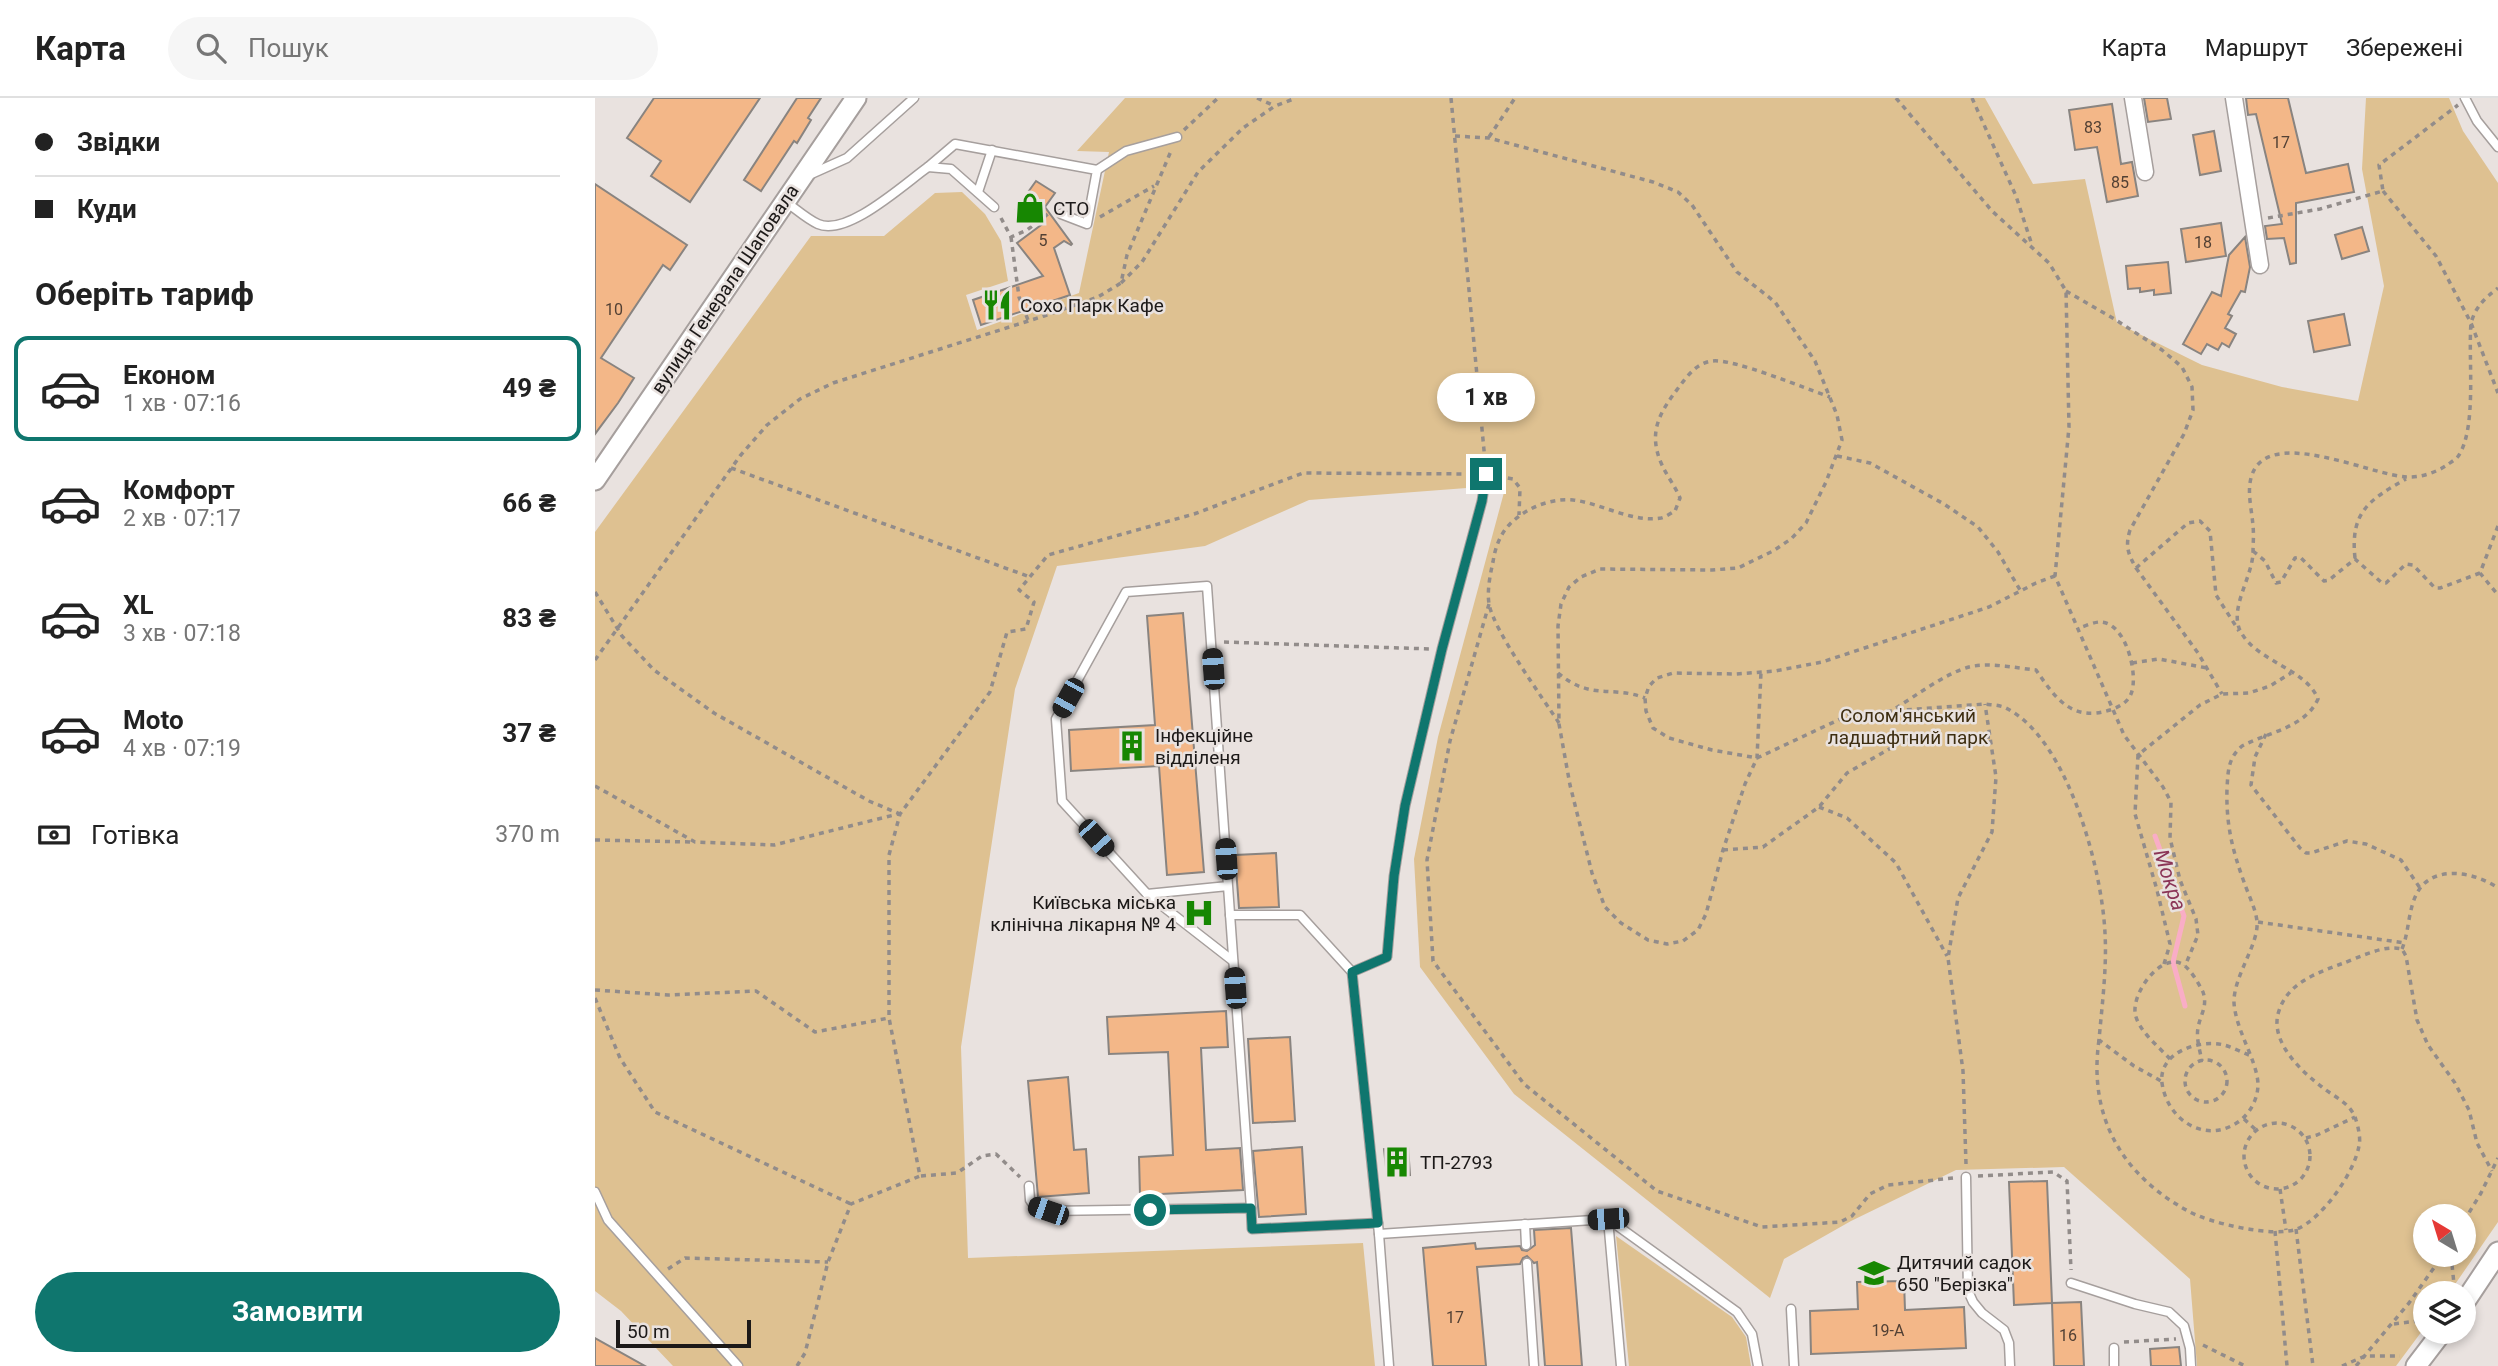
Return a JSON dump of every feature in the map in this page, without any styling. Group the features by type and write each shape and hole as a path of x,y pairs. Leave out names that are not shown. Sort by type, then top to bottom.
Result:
{"street":[{"name":"вулиця Генерала Шаповала","path":"595,480 856,98"},
{"path":"2133,98 2145,173"},
{"path":"2234,98 2260,265"},
{"path":"2476,1285 2498,1252"},
{"path":"2409,1361 2428,1344"}],"lane":[{"path":"800,180 847,158 914,98"},
{"path":"2466,100 2477,121 2498,147"},
{"path":"786,202 819,225 836,227 852,221 928,167 955,144 1097,170 1126,151 1177,137"},
{"path":"978,192 992,150"},
{"path":"928,167 951,169 994,207"},
{"path":"1061,214 1087,224 1097,170"},
{"path":"1352,972 1387,957 1394,876 1405,806 1442,649 1482,501 1486,474"},
{"path":"1233,961 1147,894 1062,801 1056,719 1126,592 1207,586 1252,1229 1378,1223"},
{"path":"1147,894 1228,886"},
{"path":"1230,915 1300,915 1352,972 1378,1223 1389,1366"},
{"path":"1966,1177 1968,1291 1982,1313 2004,1330 2009,1343 2010,1366"},
{"path":"1029,1186 1030,1200 1034,1206 1048,1211 1251,1208"},
{"path":"595,1192 608,1220 738,1366"},
{"path":"1379,1234 1608,1219 1738,1312 1752,1334 1758,1366"},
{"path":"1608,1219 1621,1366"},
{"path":"1525,1224 1526,1245"},
{"path":"1527,1263 1534,1366"},
{"path":"2071,1283 2169,1312 2184,1326 2192,1366"},
{"path":"1791,1309 1794,1366"},
{"path":"2114,1348 2115,1366"}],"path":[{"path":"1121,283 1127,255 1177,137 1218,98"},
{"path":"1258,98 1275,106"},
{"path":"595,660 731,468 767,425 800,399 833,383 1029,321 1098,297 1121,283 1142,262 1198,172 1243,128 1275,106 1296,98"},
{"path":"1451,98 1486,474"},
{"path":"1489,138 1515,98"},
{"path":"1896,98 1992,211 2049,263 2066,292 2069,427 2056,576 2124,735 2171,802 2170,838 2180,880 2196,919 2198,935 2185,966"},
{"path":"1972,98 2016,195 2033,247"},
{"path":"2466,100 2379,165 2383,191 2436,256 2471,323 2498,393"},
{"path":"1455,136 1489,138 1653,182 1678,192 1692,205 1737,272 1775,302 1815,361 1841,427 1842,440 1837,456 1806,523 1791,539 1738,568 1600,569 1581,577 1569,587 1561,604 1558,626 1559,724 1570,785 1598,893 1605,907 1621,923 1649,940 1667,944 1682,941 1698,930 1706,914 1723,850 1757,758 1762,672"},
{"path":"1087,224 1155,185"},
{"path":"2253,220 2320,209 2383,191"},
{"path":"994,207 1011,237 1019,297 1029,321"},
{"path":"1011,237 1027,230 1051,211 1061,214"},
{"path":"2498,288 2475,310 2471,323 2469,425 2458,457 2440,471 2408,478 2366,505 2356,523 2353,542 2355,559 2382,583 2386,583 2406,564 2413,565 2435,588 2440,588 2480,573 2498,526"},
{"path":"2066,292 2162,350 2182,367 2192,387 2193,410 2184,434 2130,530 2126,543 2136,568 2207,668 2222,694"},
{"path":"1830,397 1730,363 1711,361 1695,368 1667,403 1655,424 1655,443 1662,465 1680,498 1675,511 1662,518 1640,517 1570,499 1544,503 1519,515 1503,531 1494,554 1489,604 1450,741 1427,860 1433,961 1524,1084 1657,1191 1762,1227 1840,1222 1852,1216 1870,1194 1888,1185 2053,1172 2067,1181 2071,1283"},
{"path":"2242,634 2236,615 2252,567 2251,478 2258,464 2272,456 2291,452 2315,455 2408,478"},
{"path":"1837,456 1870,463 1944,504 1977,527 1998,552 2020,590"},
{"path":"731,468 1030,577"},
{"path":"920,1176 889,1018 889,855 900,814 990,692 1007,632 1026,629 1034,602 1019,590 1048,555 1194,514 1303,473 1486,474 1513,479 1520,488 1519,515"},
{"path":"2136,568 2188,523 2200,521 2210,531 2216,595 2242,634 2256,649 2307,682 2318,699 2313,709 2300,720 2242,746 2234,753 2228,766 2228,833 2257,922 2234,1000 2238,1025 2249,1055 2258,1086 2253,1104 2244,1119 2226,1129 2208,1131 2188,1125 2173,1112 2161,1081 2164,1066 2170,1059 2186,1048 2199,1045 2224,1045 2249,1055"},
{"path":"2253,551 2265,561 2276,583 2281,582 2295,558 2300,557 2324,581 2355,559"},
{"path":"2480,573 2498,595"},
{"path":"2056,576 2020,590 1989,607 1836,658 1762,672 1673,673 1657,678 1649,686 1645,698 1646,711 1653,728 1669,738 1712,750 1757,758 1851,714 1985,704 2004,707 2016,715 2034,732 2063,771 2094,858 2105,933 2096,1064 2098,1095 2106,1120 2114,1141 2142,1179 2163,1196 2192,1213 2223,1224 2275,1231 2296,1229 2328,1205 2347,1175 2360,1144 2355,1117 2343,1101 2322,1087 2283,1047 2275,1025 2281,1004 2294,987 2312,974 2396,947 2402,949 2406,956 2417,1020 2428,1045 2455,1083 2469,1110 2477,1143 2492,1171"},
{"path":"595,592 618,629 654,670 715,713 869,801 900,814"},
{"path":"1489,604 1496,623 1559,724"},
{"path":"1895,709 1955,673 1970,667 1986,666 2036,670 2059,700 2076,712 2093,715 2114,709 2130,698 2133,689 2132,663 2126,643 2112,626 2101,622 2079,628"},
{"path":"1211,642 1442,649"},
{"path":"2132,663 2159,659 2207,668"},
{"path":"1558,673 1582,688 1634,694 1645,698"},
{"path":"2164,964 2170,944 2135,814 2138,755 2200,705 2222,694 2249,693 2291,673"},
{"path":"1966,1177 1963,1071 1948,958 1958,898 1992,832 1996,777 1985,704"},
{"path":"2266,734 2255,757 2251,785 2300,848 2311,853 2347,841 2366,844 2401,860 2420,888"},
{"path":"1723,850 1763,847 1819,807 1847,773 1905,740 1990,737"},
{"path":"595,786 695,842"},
{"path":"1819,807 1847,818 1896,863 1948,958"},
{"path":"595,840 774,845 900,814"},
{"path":"2402,949 2414,898 2429,880 2441,875 2463,874 2484,879 2498,888"},
{"path":"2257,922 2405,943"},
{"path":"2170,1059 2142,1028 2134,1011 2138,991 2144,982 2164,964 2173,962 2185,966 2202,992 2205,1003 2198,1028 2202,1060"},
{"path":"595,990 669,995 756,991 815,1032 889,1018"},
{"path":"595,998 620,1058 655,1112 851,1204"},
{"path":"2099,1041 2161,1081"},
{"path":"2202,1060 2215,1062 2225,1071 2227,1077 2228,1084 2222,1096 2210,1103 2195,1100 2186,1089 2186,1074 2202,1060"},
{"path":"2306,1138 2355,1117"},
{"path":"2244,1119 2256,1129"},
{"path":"2277,1122 2298,1129 2306,1138 2310,1148 2310,1160 2301,1180 2280,1189 2260,1184 2246,1169 2244,1148 2256,1129 2277,1122"},
{"path":"797,1366 805,1353 828,1262 851,1204 920,1176 957,1173 982,1156 996,1153 1029,1186"},
{"path":"2474,1204 2498,1158"},
{"path":"2280,1189 2286,1230"},
{"path":"2296,1229 2313,1366"},
{"path":"2275,1231 2287,1366"},
{"path":"658,1276 685,1258 828,1262"},
{"path":"2356,1366 2409,1304 2435,1267"},
{"path":"2392,1324 2413,1321"},
{"path":"2114,1348 2120,1342 2187,1338 2245,1366"},
{"path":"2342,1366 2364,1356 2409,1361"}],"green space":[{"name":"Солом'янський ладшафтний парк","path":"1125,98 1985,98 2033,184 2085,179 2117,323 2202,365 2282,387 2358,401 2384,286 2362,169 2366,98 2449,98 2463,131 2498,183 2498,1222 2476,1254 2476,1204 2413,1204 2413,1267 2467,1267 2457,1281 2413,1281 2413,1343 2396,1366 2197,1366 2190,1279 2064,1167 1956,1170 1851,1221 1784,1259 1770,1298 1514,1094 1420,967 1414,859 1438,737 1506,485 1309,500 1205,546 1057,566 1015,689 961,1047 968,1258 1363,1243 1375,1366 673,1366 621,1311 595,1291 595,532 811,236 884,236 935,193 962,192 985,214 1001,241 1008,281 966,295 977,330 1079,293 1109,152 1077,151"},
{"path":"1616,1236 1732,1317 1746,1337 1751,1366 1629,1366"}],"building":[{"path":"654,98 760,98 690,202 651,176 661,161 627,138"},
{"path":"797,98 821,98 797,143 794,141 761,191 744,180"},
{"path":"2144,98 2167,98 2171,119 2148,122"},
{"path":"2246,98 2288,98 2306,173 2348,164 2354,192 2296,203 2296,263 2290,264 2284,238 2267,239 2265,226 2282,224 2256,114 2248,115"},
{"path":"2112,104 2121,164 2132,162 2138,196 2107,202 2097,147 2075,150 2069,110"},
{"path":"2214,131 2221,171 2200,175 2193,135"},
{"path":"1036,181 1055,193 1045,207 1072,244 1064,241 1054,248 1070,295 981,325 973,300 1043,276 1017,243 1041,225 1016,209"},
{"path":"595,184 687,245 670,270 663,265 601,358 634,378 595,434"},
{"path":"2221,223 2226,256 2186,262 2181,229"},
{"path":"2362,227 2369,251 2342,259 2335,235"},
{"path":"2245,237 2250,267 2245,292 2241,291 2228,314 2232,316 2225,328 2236,334 2229,347 2222,343 2218,350 2207,344 2201,354 2183,344 2212,292 2221,296 2229,255"},
{"path":"2168,262 2171,293 2154,295 2154,290 2140,292 2140,288 2128,289 2126,266"},
{"path":"2344,314 2350,345 2314,352 2308,321"},
{"name":"Інфекційне відділеня","path":"1183,613 1204,872 1167,875 1159,766 1071,771 1069,730 1155,725 1147,616"},
{"path":"1276,853 1279,907 1239,908 1235,855"},
{"path":"1226,1011 1228,1047 1201,1048 1206,1150 1240,1148 1243,1190 1140,1195 1139,1157 1173,1155 1168,1052 1109,1054 1107,1017"},
{"path":"1290,1037 1295,1121 1253,1123 1248,1039"},
{"path":"1068,1077 1074,1150 1086,1149 1089,1193 1038,1197 1028,1081"},
{"name":"ТП-2793","path":"1408,1146 1410,1175 1387,1177 1384,1149"},
{"path":"1302,1147 1306,1214 1259,1217 1253,1151"},
{"path":"2047,1181 2052,1303 2014,1305 2009,1182"},
{"path":"1571,1228 1582,1366 1545,1366 1537,1262 1534,1263 1527,1256 1520,1264 1477,1267 1486,1366 1433,1366 1423,1248 1475,1243 1476,1249 1520,1246 1527,1251 1535,1245 1534,1230"},
{"path":"1904,1281 1905,1310 1964,1307 1966,1348 1811,1354 1810,1311 1858,1309 1857,1282"},
{"path":"2081,1302 2084,1366 2054,1366 2052,1303"},
{"path":"595,1338 645,1366 595,1366"},
{"path":"2179,1347 2181,1366 2151,1366 2150,1349"}],"waterway":[{"name":"Мокра","path":"2155,836 2184,916 2173,962 2185,1006"}],"place":[{"name":"СТО","path":"1030,208"},
{"name":"Сохо Парк Кафе","path":"997,305"},
{"name":"Інфекційне відділеня","path":"1132,746"},
{"name":"Київська міська клінічна лікарня № 4","path":"1199,913"},
{"name":"ТП-2793","path":"1397,1162"},
{"name":"Дитячий садок 650 \"Берізка\"","path":"1874,1273"}],"route":[{"path":"1150,1210 1251,1208 1252,1229 1378,1223 1352,972 1387,957 1394,876 1405,806 1442,649 1482,501 1486,474"}]}
